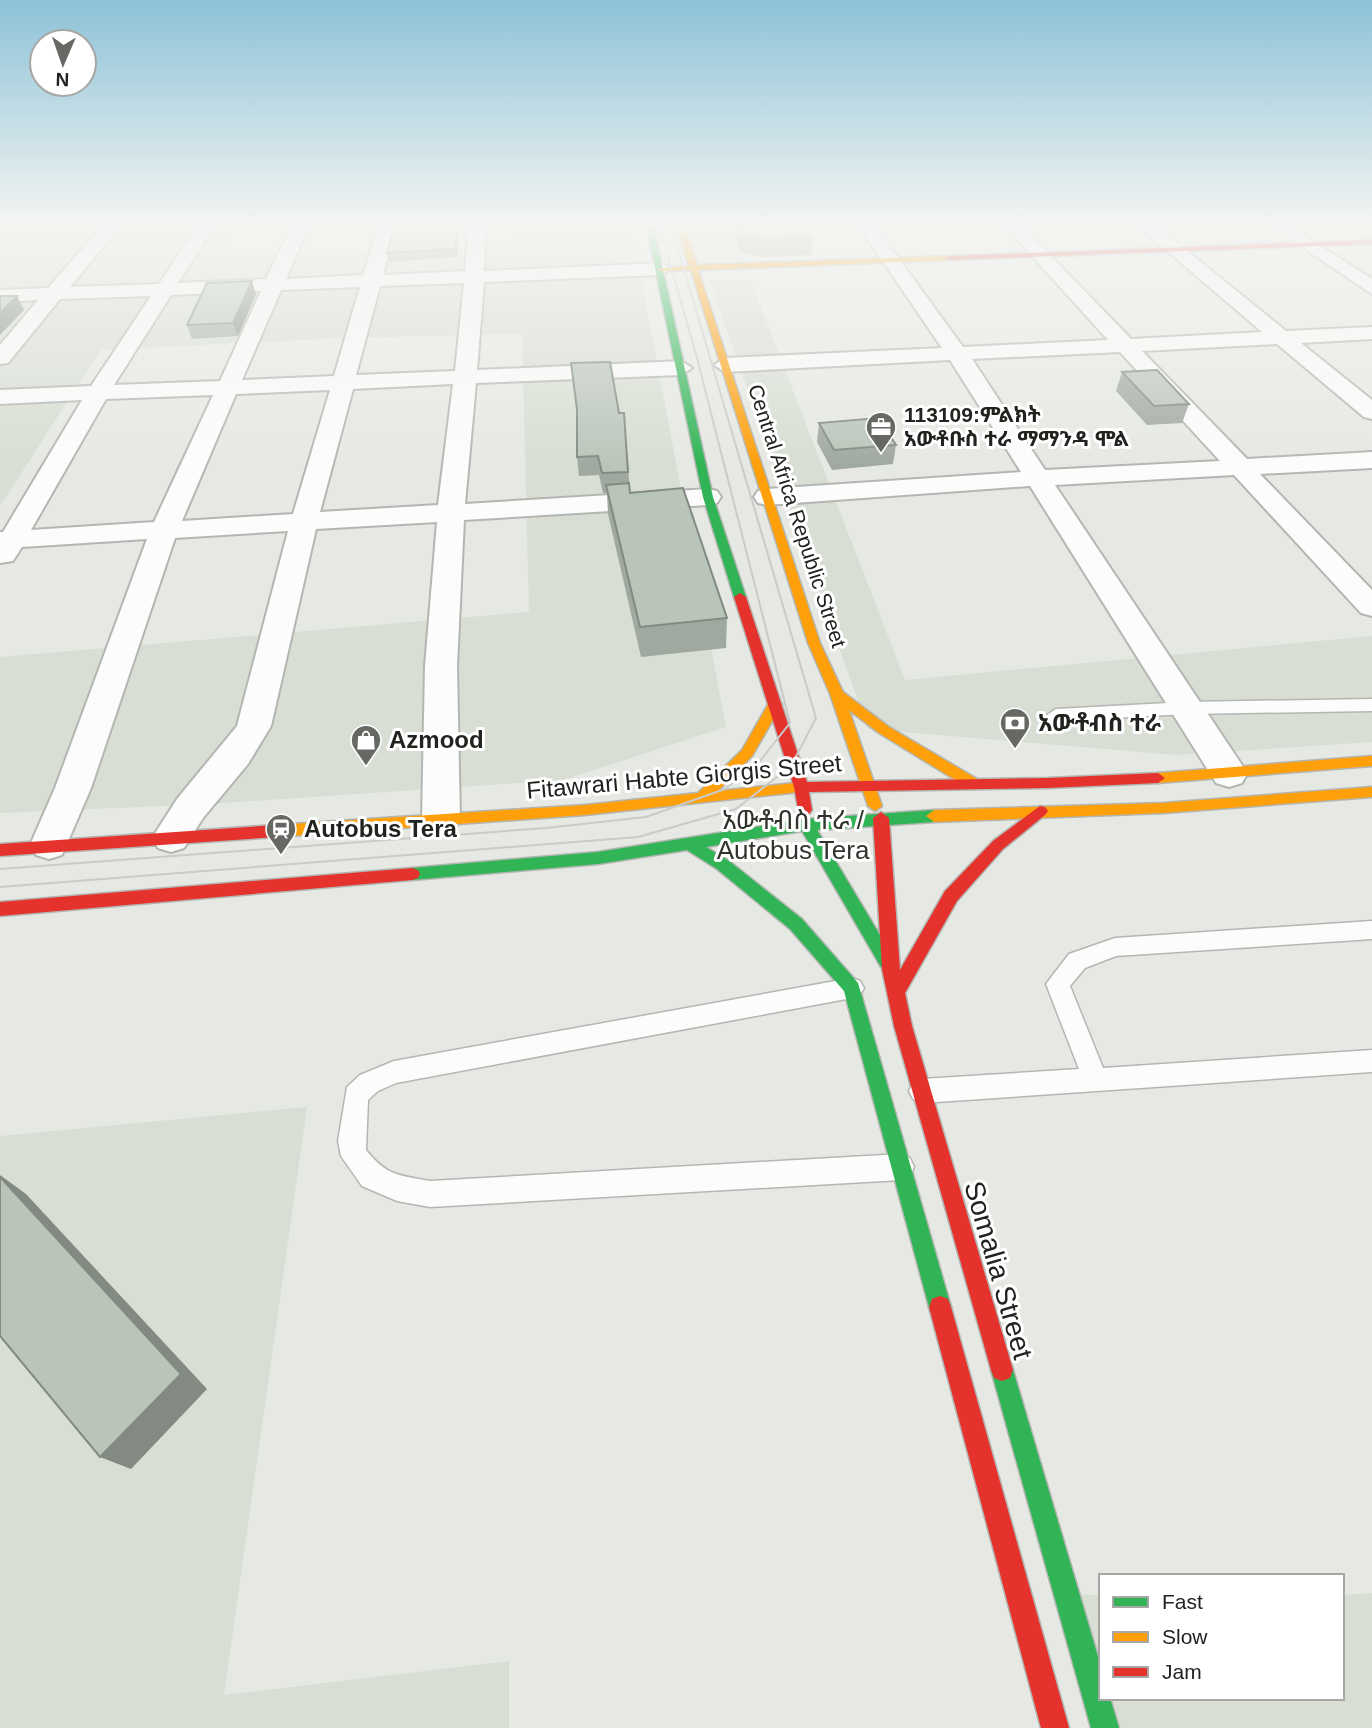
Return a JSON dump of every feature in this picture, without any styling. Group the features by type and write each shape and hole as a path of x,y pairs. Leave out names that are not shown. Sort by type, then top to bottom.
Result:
{"main road":[{"path":"669,306 708,497 801,787 806,825 891,969"},
{"name":"Central Africa Republic Street","path":"707,306 814,643 838,694 865,784 881,818"},
{"path":"838,694 884,730 972,783"},
{"path":"703,797 747,753 775,704"},
{"name":"Fitawrari Habte Giorgis Street","path":"0,850 584,810 801,787 1048,783 1229,774 1372,761"},
{"path":"0,909 598,858 806,825 881,818 1177,807 1372,792"},
{"path":"896,992 951,896 998,845 1040,811"},
{"name":"Somalia Street","path":"881,818 891,969 896,992 1105,1728"},
{"path":"688,844 723,865 796,924 852,988 1055,1728"}],"street":[{"path":"0,358 46,306"},
{"path":"4,546 152,306"},
{"path":"49,845 73,788 164,531 264,306"},
{"path":"171,838 183,815 246,741 254,726 304,522 345,383 364,306"},
{"path":"441,820 438,738 451,514 472,306"},
{"path":"922,306 956,352 1039,478 1229,774"},
{"path":"1089,306 1372,607"},
{"path":"1240,306 1372,412"},
{"path":"725,365 1372,334"},
{"path":"0,397 681,368"},
{"path":"767,497 1039,478 1372,460"},
{"path":"4,546 164,531 708,497"}],"lane":[{"path":"1056,715 1187,708 1372,705"},
{"path":"1096,1080 1058,984 1077,961 1115,947 1372,930"},
{"path":"852,988 394,1072 369,1083 356,1095 351,1141 354,1156 371,1177 397,1188 430,1194 901,1167"},
{"path":"922,1091 1372,1061"}],"shaded area":[{"path":"0,306 646,306 726,727 563,780 209,804 0,813 0,657 529,612 522,334 344,338 101,350 0,506"},
{"path":"718,306 760,306 905,680 1372,636 1372,742 1176,755 868,729"},
{"path":"307,1107 224,1695 509,1661 509,1728 0,1728 0,1136"},
{"path":"1372,1593 1372,1728 1098,1728 1058,1594 1099,1595 1099,1700 1344,1700 1344,1595"}],"building":[{"path":"196,306 241,306 233,323 187,325"},
{"path":"610,362 619,413 624,413 628,472 602,473 598,456 577,457 577,409 571,363"},
{"path":"1157,370 1189,404 1154,406 1122,372"},
{"path":"878,418 896,445 834,450 819,423"},
{"path":"629,483 630,493 683,488 727,618 640,627 606,485"},
{"path":"0,1177 181,1374 100,1457 0,1336"}],"tram line":[{"path":"0,869 546,828 646,817 725,789 760,761 790,723 682,306"},
{"path":"0,887 638,837 736,809 791,766 816,718 695,306"}],"traffic: fast":[{"path":"666,306 708,497 740,597"},
{"path":"412,874 598,858 806,825 934,816"},
{"path":"806,825 887,962"},
{"path":"688,843 723,865 796,924 852,988 940,1307"},
{"path":"1002,1370 1105,1728"}],"traffic: slow":[{"path":"706,306 814,643 837,694 875,806"},
{"path":"837,694 884,730 972,783"},
{"path":"703,797 747,753 775,704"},
{"path":"1158,778 1372,761"},
{"path":"276,831 585,810 804,787"},
{"path":"934,816 1163,808 1372,792"}],"traffic: jam":[{"path":"740,597 801,787 804,810"},
{"path":"804,787 1048,783 1158,778"},
{"path":"896,993 951,896 998,845 1040,811"},
{"path":"881,818 891,969 903,1026 1002,1370"},
{"path":"0,850 276,831"},
{"path":"0,909 412,874"},
{"path":"940,1307 1055,1728"}],"place":[{"name":"113109:ምልክት አውቶቡስ ተራ ማማንዳ ሞል","path":"881,454"},
{"name":"አውቶብስ ተራ","path":"1015,750"},
{"name":"Azmood","path":"366,767"},
{"name":"Autobus Tera","path":"281,856"}],"district":[{"name":"አውቶብስ ተራ / Autobus Tera","path":"793,835"}]}
